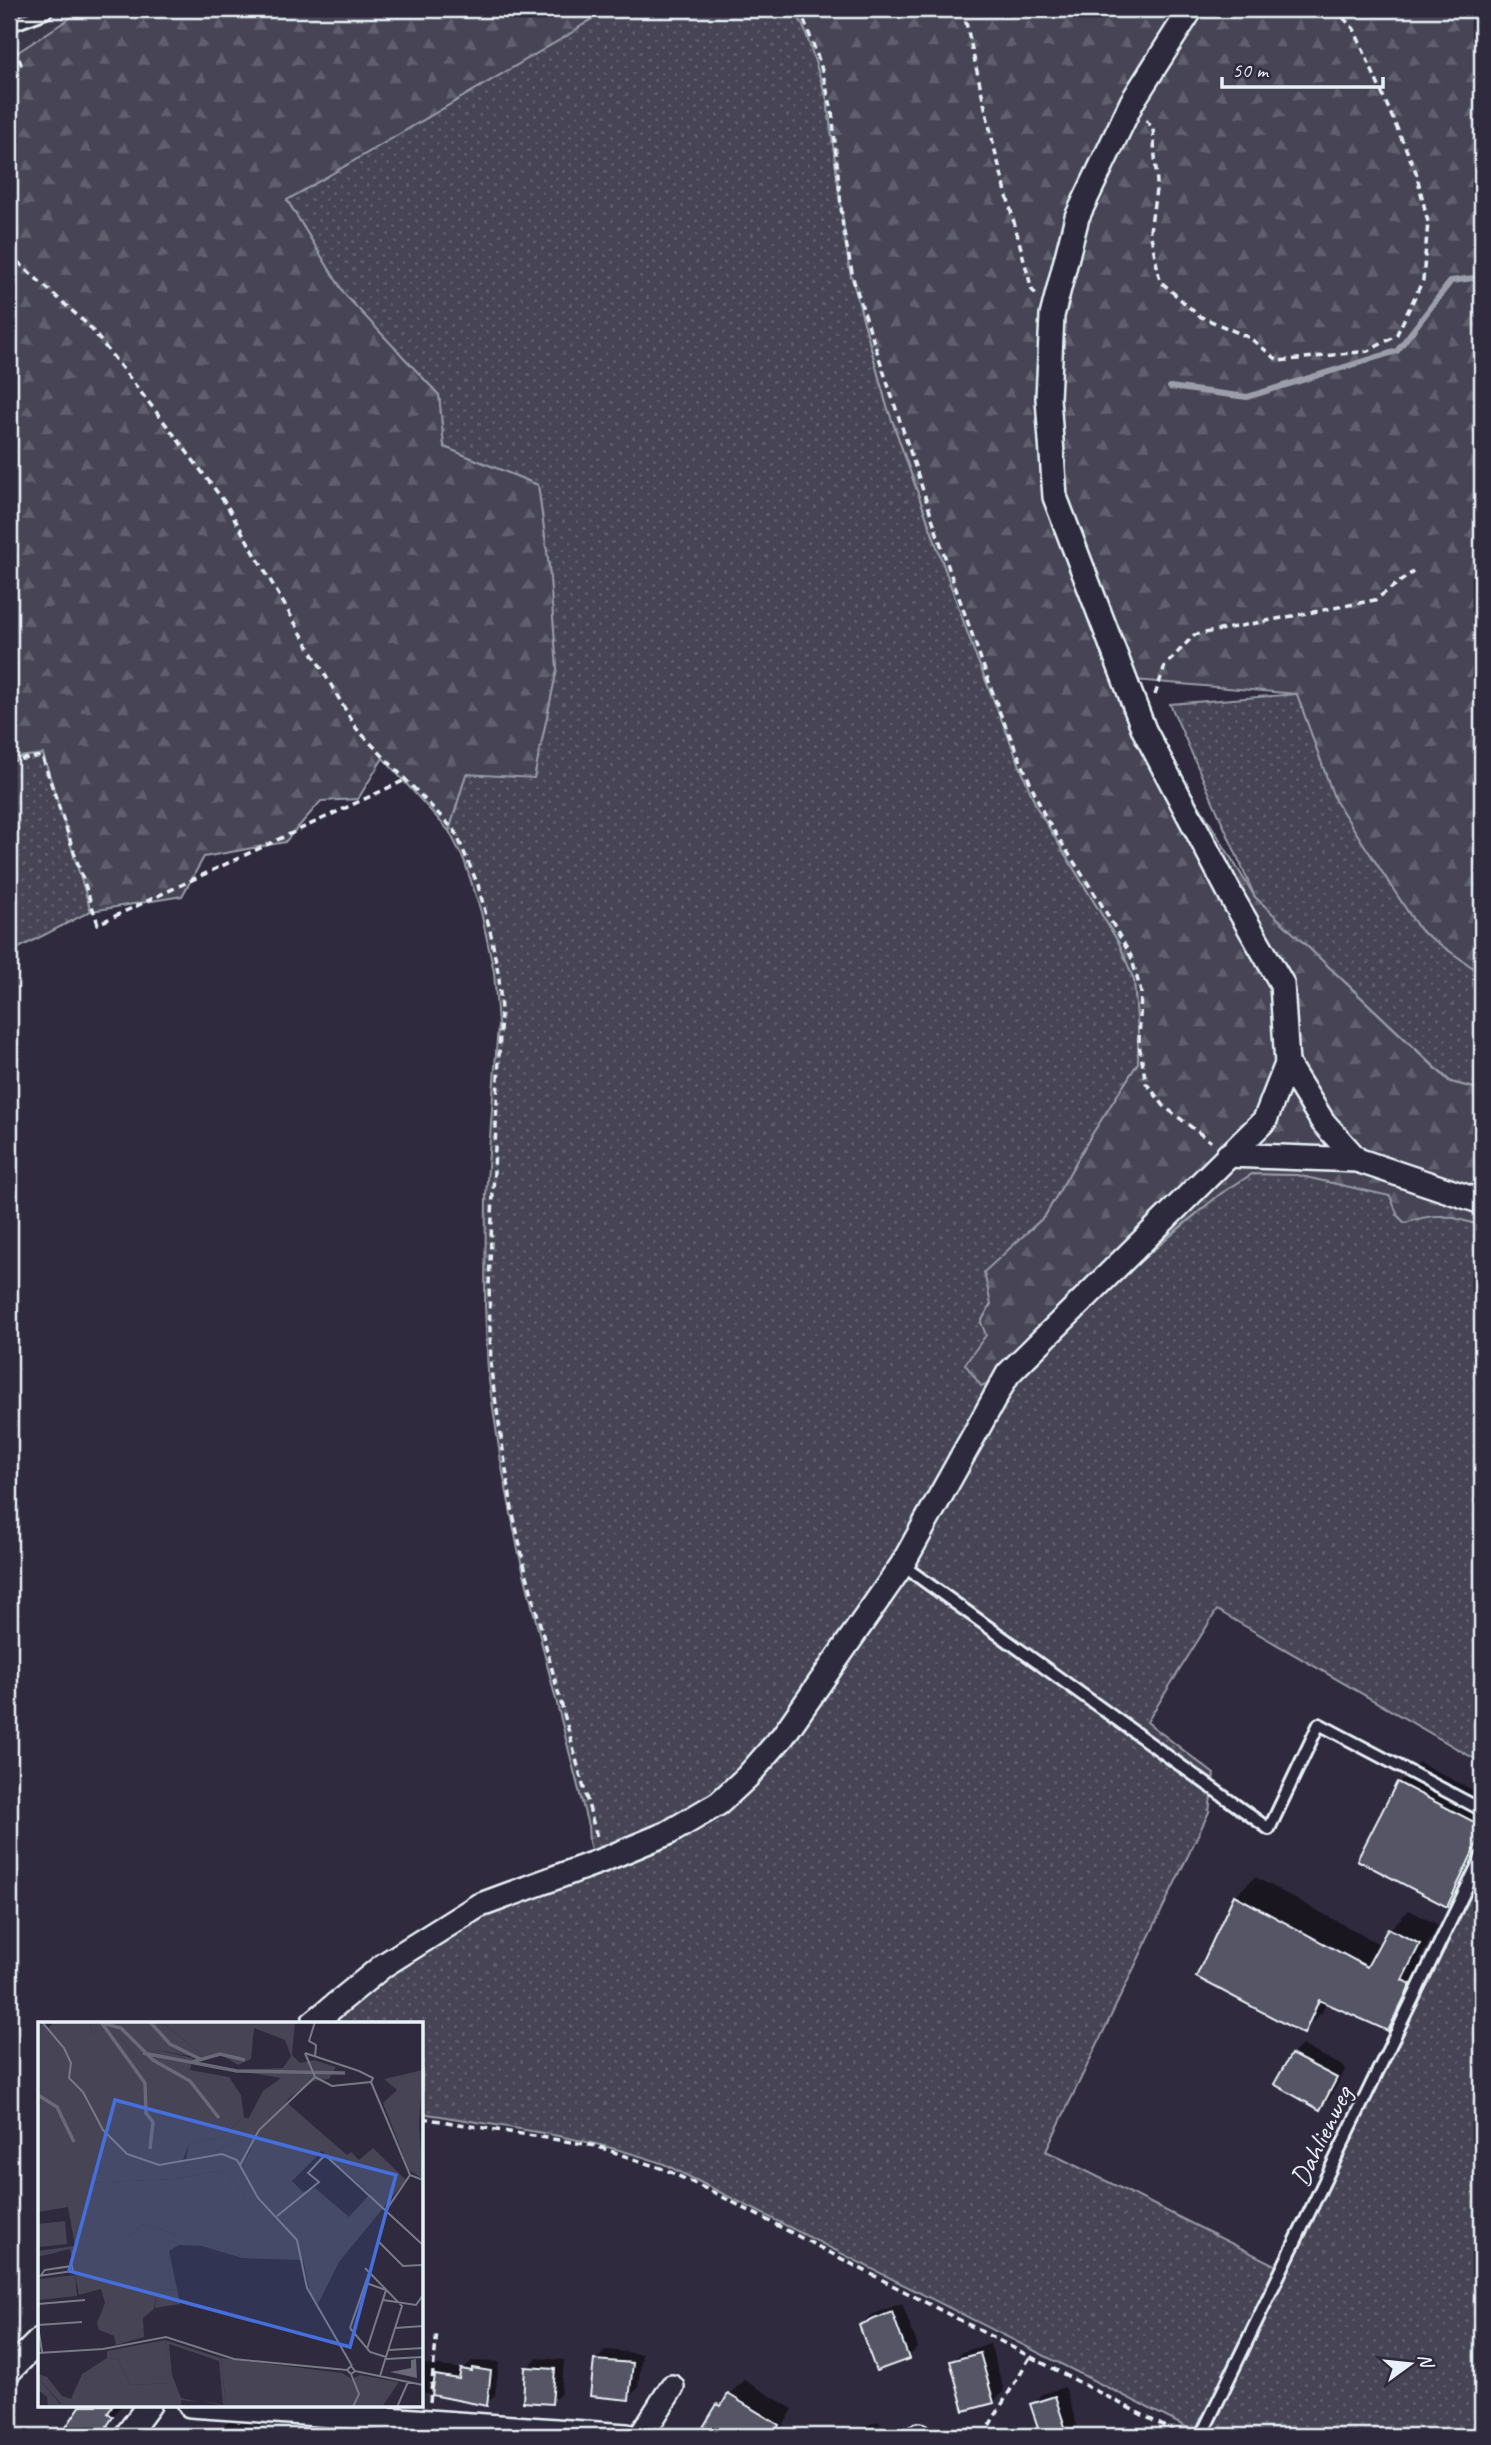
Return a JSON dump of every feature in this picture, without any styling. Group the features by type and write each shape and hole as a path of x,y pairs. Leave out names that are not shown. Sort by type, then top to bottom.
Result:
{"street":[{"path":"314,2022 384,1965 478,1906 668,1833 719,1803 747,1777 783,1736 902,1565 1008,1374 1265,1120 1287,1064 1282,984 1234,901 1144,730 1055,497 1048,398 1052,316 1077,217 1132,102 1191,9"},
{"path":"1287,1064 1323,1122 1357,1160"},
{"path":"1228,1155 1357,1160 1482,1202"},
{"path":"9,2371 38,2342"},
{"path":"641,2436 672,2387"},
{"path":"126,2436 148,2406"},
{"path":"204,2406 551,2433 628,2436"}],"lane":[{"path":"9,26 46,12 44,9"},
{"path":"902,1565 1269,1829 1319,1724 1482,1810"},
{"name":"Dahlienweg","path":"1201,2436 1482,1856"}],"path":[{"path":"800,9 820,63 832,110 843,228 854,282 951,575 1000,713 1046,819 1100,902 1131,956 1141,992 1139,1044 1146,1083 1165,1107 1228,1155"},
{"path":"963,9 994,147 1032,290 1052,316"},
{"path":"1132,102 1153,129 1157,183 1150,232 1160,281 1199,316 1250,338 1279,361 1368,351 1396,336 1423,280 1428,222 1416,172 1354,29 1335,9"},
{"path":"9,32 21,64 9,70"},
{"path":"9,254 89,326 226,504 356,728 454,831 478,885 490,930 500,988 501,1011 489,1285 491,1371 525,1568 603,1860"},
{"path":"1144,730 1165,666 1194,635 1375,600 1413,572"},
{"path":"9,761 42,756 98,924 405,780"},
{"path":"424,2118 596,2146 666,2170 1182,2436"},
{"path":"428,2422 437,2331"},
{"path":"983,2436 1030,2357"}],"shaded area":[{"path":"9,9 84,9 9,58"}],"green space":[{"path":"84,9 606,9 568,35 287,200 345,295 439,395 444,447 538,485 549,567 557,669 534,778 466,774 449,831 383,758 358,799 321,801 285,842 204,857 182,896 91,911 43,754 9,758 9,58"},
{"path":"606,9 795,9 805,30 827,99 849,267 886,403 974,651 1037,808 1119,943 1134,979 1138,1063 1091,1136 1045,1216 985,1272 991,1304 981,1322 1117,1264 1142,1260 1220,1194 1252,1174 1297,1175 1391,1196 1398,1216 1405,1223 1429,1214 1482,1226 1482,1763 1217,1610 1147,1722 1214,1774 1209,1812 1046,2151 1285,2270 1482,1873 1482,2436 1209,2436 1188,2428 664,2164 575,2139 424,2113 424,2022 325,2022 345,2004 470,1921 597,1870 518,1550 488,1374 485,1306 486,1195 498,1024 494,972 481,912 464,860 449,831 466,774 534,777 557,669 549,567 538,485 444,447 439,395 345,295 287,200 568,35"},
{"path":"795,9 1482,9 1482,974 1420,930 1335,800 1297,694 1122,679 1255,897 1450,1082 1482,1090 1482,1226 1444,1216 1426,1217 1405,1223 1398,1216 1390,1196 1297,1175 1252,1174 1220,1194 1008,1374 981,1386 965,1364 986,1335 981,1322 991,1304 984,1272 1045,1216 1091,1136 1138,1063 1134,980 1119,943 1037,808 974,651 886,403 849,267 827,99 805,30"},
{"path":"1297,694 1335,800 1420,930 1482,974 1482,1090 1451,1082 1255,897 1170,704"},
{"path":"43,754 91,911 9,953 9,759"}],"building":[{"path":"1397,1782 1482,1826 1482,1833 1447,1907 1357,1860"},
{"path":"1234,1895 1367,1967 1388,1928 1420,1944 1402,1980 1411,1984 1388,2031 1319,2000 1304,2034 1196,1977"},
{"path":"1291,2054 1337,2078 1320,2110 1274,2084"},
{"path":"892,2312 909,2359 876,2371 859,2325"},
{"path":"980,2353 994,2403 964,2411 950,2361"},
{"path":"594,2360 633,2363 629,2400 590,2396"},
{"path":"525,2367 555,2369 552,2404 523,2402"},
{"path":"472,2368 491,2371 487,2406 432,2395 435,2375 459,2379 461,2369 472,2371"},
{"path":"728,2394 779,2425 772,2436 713,2436 702,2429 717,2404 721,2406"},
{"path":"1055,2396 1068,2436 1041,2436 1030,2404"},
{"path":"80,2406 112,2406 108,2413 113,2417 107,2426 113,2431 112,2436 60,2436"}],"waterway":[{"path":"1170,387 1247,397 1397,351 1451,281 1482,277"}]}
